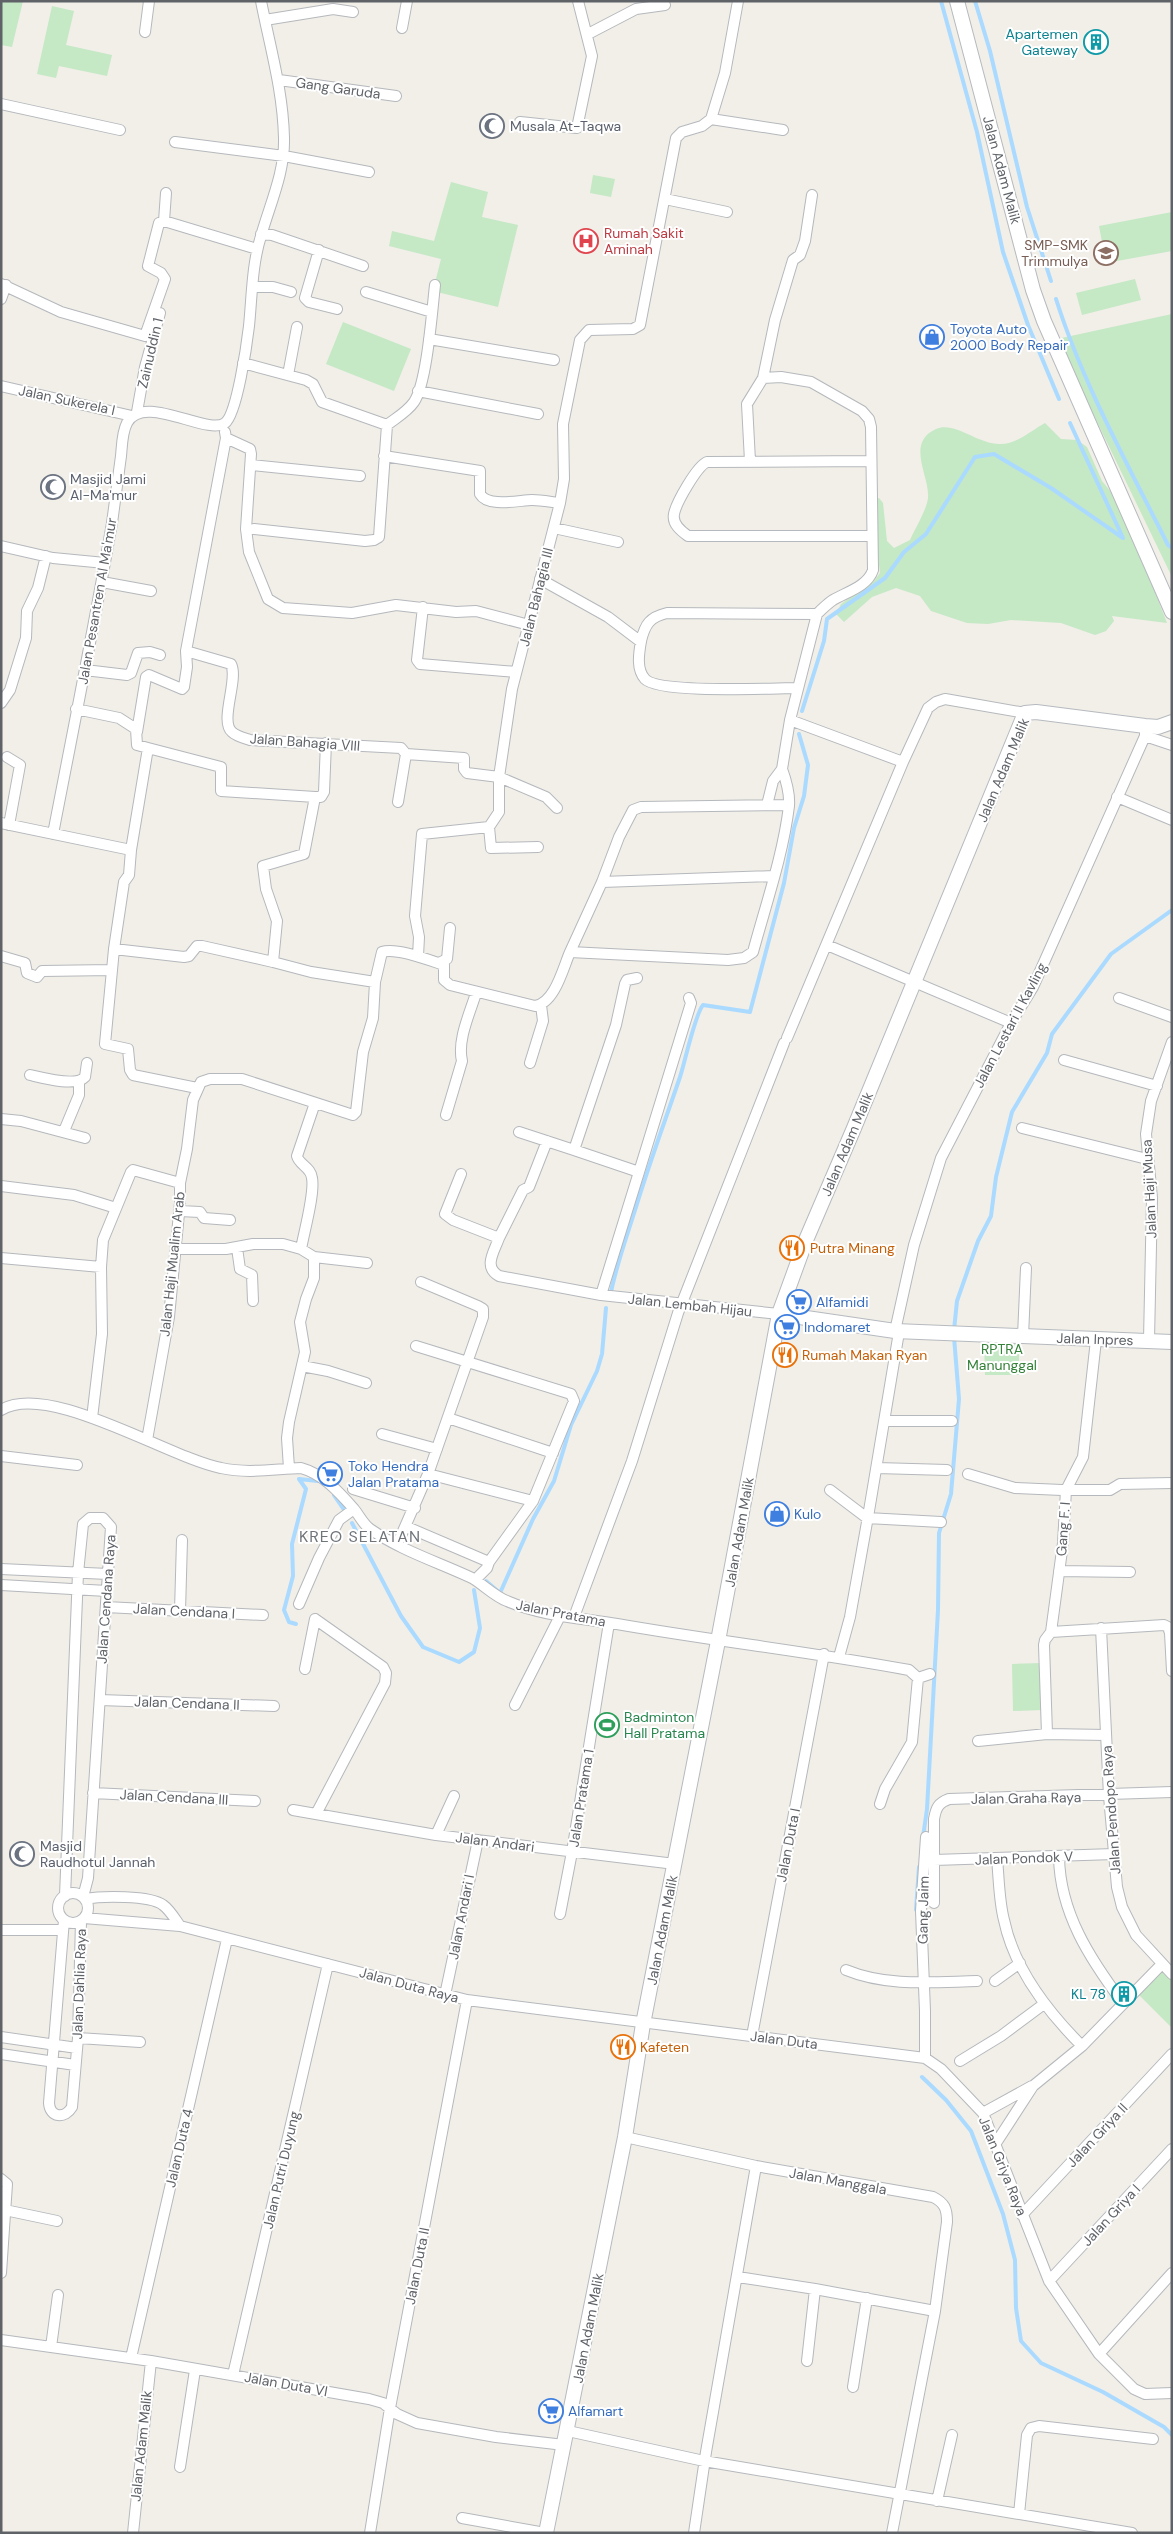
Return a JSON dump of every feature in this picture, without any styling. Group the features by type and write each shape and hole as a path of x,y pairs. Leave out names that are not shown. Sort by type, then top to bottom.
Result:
{"street":[{"path":"145,32 149,1"},
{"path":"135,414 165,414 213,425 227,422 231,412 243,363 261,234 269,214 284,156 279,80 262,1"},
{"path":"402,28 407,1"},
{"path":"520,122 577,128 592,56 588,34 578,1"},
{"path":"727,212 665,199 676,138 682,132 702,126 711,119 725,73 738,1"},
{"name":"Jalan Adam Malik","path":"956,1 1033,290 1044,321 1172,612"},
{"path":"588,34 636,10 665,5"},
{"path":"265,20 333,9 353,12"},
{"name":"Gang Garuda","path":"279,80 396,96"},
{"path":"1,104 120,130"},
{"path":"711,119 783,130"},
{"path":"175,142 284,156 369,172"},
{"path":"166,193 164,222 258,249"},
{"path":"750,461 747,404 763,378 775,320 793,260 800,254 805,241 812,195"},
{"name":"Jalan Bahagia III","path":"489,827 499,812 500,777 516,672 560,503 564,479 563,424 580,340 589,330 633,329 640,325 665,199"},
{"name":"Zainuddin 1","path":"4,285 61,312 145,336 165,279 162,273 149,268 148,263 157,225 164,222"},
{"path":"261,234 319,250 363,266"},
{"path":"319,250 305,298 309,302 336,308"},
{"path":"1,299 4,285"},
{"path":"254,529 374,540 381,532 384,456 388,425 414,402 418,391 429,338 435,285"},
{"path":"254,287 273,287 291,292"},
{"path":"366,292 432,312"},
{"name":"Zainuddin 1","path":"135,414 145,366 162,303 159,296"},
{"path":"288,375 298,328"},
{"path":"429,338 554,360"},
{"path":"243,363 313,384 322,402 388,425"},
{"path":"763,378 780,377 811,382 862,412 869,419 871,427 873,570 871,577 830,602 818,614 790,720 782,769 774,781 768,805"},
{"name":"Jalan Sukerela I","path":"1,386 135,414"},
{"path":"418,391 538,414"},
{"name":"Jalan Pesantren Al Ma'mur","path":"53,834 102,582 125,428 135,414"},
{"path":"223,424 226,438 186,651 187,667 182,689 149,675 146,677 137,732 137,745 221,767 221,791 321,797 324,792 326,744"},
{"path":"226,438 250,449 251,465 246,529 250,552 268,599 283,608 352,613 396,606 423,607 456,612 476,611 529,625"},
{"path":"384,456 480,471 482,474 480,494 484,499 516,503 532,500 560,503"},
{"path":"871,461 707,462 697,468 674,515 676,524 688,536 872,536"},
{"path":"251,465 360,476"},
{"path":"554,528 618,542"},
{"path":"1,546 46,556 105,563"},
{"path":"1,703 10,690 26,638 27,611 38,588 46,556"},
{"path":"540,580 608,617 641,642"},
{"path":"102,582 151,591"},
{"path":"423,607 418,660 420,664 516,672"},
{"path":"798,688 680,688 654,684 645,678 640,669 641,642 650,620 667,613 818,614"},
{"name":"Jalan Bahagia VIII","path":"186,651 231,664 234,673 228,709 232,732 250,740 401,748 406,754 464,758 464,769 467,773 500,777"},
{"path":"85,670 127,675 131,672 138,653 150,652 160,655"},
{"path":"574,1617 632,1461 681,1304 785,1040 827,945 903,762 928,708 936,702 945,699 1025,713"},
{"path":"76,709 119,718 134,726 137,732"},
{"name":"Jalan Adam Malik","path":"546,2533 568,2431 625,2137 643,2024 718,1642 779,1314 806,1240 1025,713 1036,712 1145,731 1172,722"},
{"path":"790,720 903,762"},
{"path":"1145,731 1172,745"},
{"name":"Jalan Lestari II Kavling","path":"840,1657 850,1617 877,1468 897,1332 914,1245 941,1158 1011,1023 1034,987 1145,731"},
{"path":"148,748 131,846 129,875 124,882 114,949 105,1044 128,1049 130,1070 133,1075 197,1088 205,1080 242,1079 350,1115 356,1112 363,1052 373,1018 375,982 382,952 387,950 418,956 445,966 446,983 476,993 541,1005"},
{"path":"398,802 406,754"},
{"path":"7,757 20,765 5,824 53,834 131,846"},
{"path":"570,952 728,960 744,958 753,952 774,876 789,805 787,781 782,769"},
{"path":"500,777 546,797 557,808"},
{"path":"273,962 277,921 266,889 263,866 304,854 315,797"},
{"path":"1117,797 1172,820"},
{"path":"530,1063 543,1021 541,1005 556,984 602,882 619,837 633,810 641,806 789,805"},
{"path":"418,956 419,937 414,916 421,836 435,832 489,827 491,848 538,847"},
{"path":"602,882 774,876"},
{"path":"439,963 446,959 450,928"},
{"path":"827,945 914,984 1011,1023"},
{"path":"114,949 184,957 189,956 197,946 202,946 311,972 375,982"},
{"path":"1,956 26,963 27,973 37,977 42,971 112,970"},
{"path":"574,1150 616,1025 625,984 627,980 637,978"},
{"path":"446,1115 462,1061 460,1054 463,1037 476,993"},
{"path":"601,1295 682,1035 691,1003 689,998"},
{"path":"1119,998 1172,1016"},
{"name":"Jalan Haji Musa","path":"1149,1340 1152,1198 1146,1134 1151,1101 1172,1042"},
{"path":"1064,1060 1156,1086"},
{"path":"30,1075 60,1082 79,1082 85,1077 87,1063"},
{"path":"64,1131 78,1095 79,1082"},
{"name":"Jalan Haji Mualim Arab","path":"147,1440 169,1317 180,1211 180,1183 197,1088"},
{"path":"301,1249 313,1183 311,1172 299,1162 297,1156 315,1103"},
{"path":"1,1119 64,1131 85,1138"},
{"path":"1022,1128 1147,1160"},
{"path":"519,1132 639,1172"},
{"path":"461,1174 445,1214 448,1218 499,1238 523,1190 529,1187 547,1141"},
{"path":"92,1418 102,1334 101,1267 103,1240 133,1170 180,1183"},
{"path":"1,1186 74,1194 116,1208"},
{"path":"180,1211 200,1212 204,1218 230,1220"},
{"name":"Jalan Lembah Hijau","path":"499,1238 490,1266 491,1271 499,1276 601,1295 779,1314"},
{"path":"176,1249 236,1248 253,1244 283,1244 301,1249 314,1257 367,1263"},
{"path":"236,1248 240,1269 252,1275 253,1301"},
{"path":"289,1468 287,1438 289,1422 302,1366 305,1340 300,1322 314,1278 314,1257"},
{"path":"1,1259 101,1267"},
{"path":"1023,1336 1026,1268"},
{"path":"398,1545 428,1474 483,1317 483,1309 420,1282"},
{"name":"Jalan Inpres","path":"779,1314 897,1332 1172,1342"},
{"name":"Gang F. I","path":"1048,1734 1044,1645 1051,1632 1059,1571 1066,1490 1083,1457 1096,1340"},
{"path":"416,1346 571,1394 574,1401 533,1501 489,1562 487,1568 475,1580"},
{"path":"302,1366 328,1371 366,1383"},
{"name":"Jalan Pratama","path":"1,1410 16,1404 30,1403 92,1418 191,1460 244,1472 289,1468 309,1470 326,1480 354,1509 368,1528 398,1545 475,1580 505,1601 560,1616 718,1642 824,1654 908,1670 918,1678"},
{"path":"448,1418 553,1453"},
{"path":"885,1421 952,1421"},
{"path":"382,1434 437,1449"},
{"path":"1,1456 77,1465"},
{"path":"877,1468 947,1470"},
{"path":"428,1474 533,1501"},
{"path":"968,1474 1015,1488 1110,1490 1120,1484 1172,1483"},
{"path":"353,1489 415,1508"},
{"path":"830,1490 867,1518 940,1522"},
{"path":"300,1604 319,1558 339,1520 354,1509"},
{"name":"Jalan Cendana Raya","path":"65,1896 78,1573 83,1524 90,1518 103,1518 110,1528 108,1574 88,1878 84,1898"},
{"path":"407,1527 489,1562"},
{"path":"180,1611 182,1540"},
{"path":"1,1569 108,1574"},
{"path":"1059,1571 1130,1572"},
{"path":"1,1586 107,1591"},
{"name":"Jalan Cendana I","path":"106,1607 263,1615"},
{"path":"515,1705 560,1616"},
{"path":"305,1669 316,1620 383,1667 386,1673 385,1684 316,1814"},
{"name":"Jalan Pratama 1","path":"560,1914 572,1852 609,1623"},
{"path":"1051,1632 1164,1625 1168,1627 1172,1670"},
{"name":"Jalan Pendopo Raya","path":"1101,1628 1106,1736 1117,1887 1122,1907 1136,1935 1172,1974"},
{"name":"Jalan Duta I","path":"752,2036 824,1654"},
{"path":"880,1804 885,1789 912,1742 918,1678 930,1674"},
{"name":"Jalan Cendana II","path":"100,1700 274,1706"},
{"path":"978,1741 1048,1734 1106,1736"},
{"name":"Jalan Graha Raya","path":"934,1860 934,1819 936,1809 941,1802 949,1800 1110,1796 1172,1792"},
{"name":"Jalan Cendana III","path":"94,1793 255,1801"},
{"path":"436,1835 454,1796"},
{"name":"Jalan Andari","path":"293,1810 436,1835 675,1864"},
{"name":"Gang Jaim","path":"923,1983 922,1900 926,1838"},
{"name":"Jalan Andari I","path":"445,1995 478,1840"},
{"name":"Jalan Pondok V","path":"934,1860 1114,1854"},
{"path":"1059,1857 1063,1897 1074,1926 1086,1948 1123,2003"},
{"path":"997,1859 1004,1920 1020,1963 1044,2004 1082,2046"},
{"path":"934,1860 934,1903"},
{"path":"63,1925 58,1910 60,1902 65,1896 76,1894 84,1898 152,1900 167,1908 180,1926"},
{"path":"1,1930 73,1923 83,1919 88,1909 84,1898"},
{"name":"Jalan Duta Raya","path":"83,1919 180,1926 467,2000 643,2024"},
{"name":"Jalan Dahlia Raya","path":"63,1925 50,2109 54,2114 62,2116 69,2113 72,2107 83,1919"},
{"name":"Jalan Duta 4","path":"131,2358 224,1938"},
{"path":"994,1981 1020,1963"},
{"name":"Jalan Putri Duyung","path":"233,2375 328,1964"},
{"path":"983,2113 1033,2086 1082,2046 1162,1964"},
{"path":"846,1970 876,1980 923,1983 977,1982"},
{"path":"923,1983 925,2058"},
{"name":"Jalan Duta II","path":"370,2533 390,2408 467,2000"},
{"path":"960,2061 1001,2036 1044,2004"},
{"name":"Jalan Duta","path":"643,2024 925,2058"},
{"name":"Jalan Dahlia Raya","path":"1,2037 55,2045 77,2043"},
{"path":"77,2043 140,2042"},
{"path":"1,2054 75,2065"},
{"name":"Jalan Griya II","path":"1022,2215 1172,2054"},
{"name":"Jalan Griya Raya","path":"925,2058 941,2069 983,2113 1022,2215 1050,2281 1099,2354 1134,2389 1145,2394 1172,2393"},
{"path":"996,2143 1033,2086"},
{"name":"Jalan Manggala","path":"625,2137 756,2166 933,2197 942,2201 947,2209 947,2222 935,2311 892,2533"},
{"name":"Jalan Griya I","path":"1050,2281 1172,2149"},
{"path":"694,2533 704,2461 738,2278 756,2166"},
{"path":"1,2180 7,2184 1,2273"},
{"path":"6,2210 57,2221"},
{"path":"1099,2354 1172,2273"},
{"path":"738,2278 816,2289 935,2311"},
{"path":"807,2361 816,2289"},
{"path":"51,2347 58,2295"},
{"path":"853,2387 867,2298"},
{"name":"Jalan Duta VI","path":"1,2340 151,2361 369,2399 383,2403 405,2418 417,2423 496,2437 564,2445"},
{"name":"Jalan Adam Malik","path":"133,2532 151,2361"},
{"path":"180,2467 196,2370"},
{"path":"1019,2514 1027,2435 1031,2428 1040,2426 1154,2439"},
{"path":"568,2431 704,2461 1132,2533"},
{"path":"937,2501 952,2435"},
{"path":"462,2518 546,2533"}],"green space":[{"path":"1,1 23,1 12,47 1,45"},
{"path":"52,6 74,11 66,45 112,55 107,76 59,66 56,78 37,74"},
{"path":"593,175 615,179 611,197 590,193"},
{"path":"451,182 488,192 482,217 518,225 498,307 433,291 441,259 389,246 392,231 434,241"},
{"path":"1172,212 1172,251 1106,263 1099,226"},
{"path":"1135,279 1141,300 1082,315 1076,293"},
{"path":"1172,314 1172,577 1057,339"},
{"path":"343,322 411,349 394,391 326,364"},
{"path":"1045,423 1061,439 1077,440 1087,447 1102,481 1117,499 1118,508 1135,541 1167,623 1112,616 1114,621 1106,631 1095,635 1061,623 1011,620 988,624 967,623 931,611 920,596 896,588 872,597 844,622 836,614 841,604 874,581 880,573 876,539 876,499 879,498 883,503 887,541 894,548 910,540 928,498 928,489 920,451 927,435 943,427 959,430 984,441 1001,444 1013,442"},
{"name":"RPTRA Manunggal","path":"984,1338 1019,1338 1019,1375 985,1375"},
{"path":"1042,1663 1043,1710 1013,1711 1012,1664"},
{"path":"1163,1971 1172,1979 1172,2028 1138,1994"}],"waterway":[{"path":"941,1 977,132 1003,252 1028,325 1059,399"},
{"path":"975,1 990,51 1027,207 1051,281"},
{"path":"1056,299 1079,362 1093,393 1168,545 1172,548"},
{"path":"802,711 824,641 827,619 885,578 904,552 926,534 975,457 994,454 1051,488 1123,538 1070,423"},
{"path":"611,1292 622,1250 680,1077 700,1010 703,1005 750,1012 784,883 794,828 804,796 808,765 799,734"},
{"path":"954,1330 957,1301 978,1241 991,1216 996,1177 1012,1112 1047,1053 1052,1034 1111,954 1172,910"},
{"path":"486,1581 500,1593 533,1519 554,1481 571,1425 597,1371 602,1354 606,1308"},
{"path":"923,1837 927,1809 938,1610 939,1533 951,1494 959,1399 954,1337"},
{"path":"296,1624 289,1622 284,1610 293,1576 292,1544 306,1489 299,1479 318,1481"},
{"path":"334,1495 345,1511"},
{"path":"352,1523 401,1616 423,1647 459,1662 474,1652 480,1628 474,1590"},
{"path":"916,1910 919,1867"},
{"path":"922,2077 946,2100 971,2131 1003,2214 1015,2260 1016,2308 1021,2341 1041,2363 1103,2392 1164,2427 1172,2435"}],"place":[{"name":"Apartemen Gateway","path":"1096,42"},
{"name":"Musala At-Taqwa","path":"492,126"},
{"name":"Rumah Sakit Aminah","path":"586,241"},
{"name":"SMP-SMK Trimmulya","path":"1106,253"},
{"name":"Toyota Auto 2000 Body Repair","path":"932,337"},
{"name":"Masjid Jami Al-Ma'mur","path":"53,487"},
{"name":"Putra Minang","path":"792,1248"},
{"name":"Alfamidi","path":"799,1302"},
{"name":"Indomaret","path":"787,1327"},
{"name":"Rumah Makan Ryan","path":"785,1355"},
{"name":"Toko Hendra Jalan Pratama","path":"330,1474"},
{"name":"Kulo","path":"777,1514"},
{"name":"Badminton Hall Pratama","path":"607,1725"},
{"name":"Masjid Raudhotul Jannah","path":"22,1854"},
{"name":"KL 78","path":"1124,1994"},
{"name":"Kafeten","path":"623,2047"},
{"name":"Alfamart","path":"551,2411"}],"district":[{"name":"KREO SELATAN","path":"360,1536"}]}
